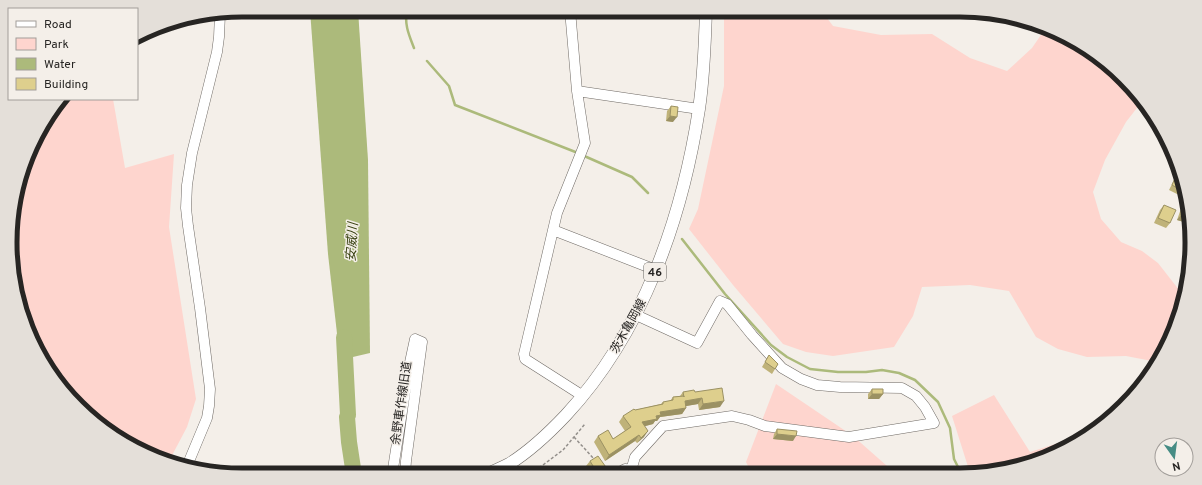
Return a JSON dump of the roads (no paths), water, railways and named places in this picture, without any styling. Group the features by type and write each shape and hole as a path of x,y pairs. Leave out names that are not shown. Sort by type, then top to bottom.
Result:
{"main road":[{"name":"茨木亀岡線","path":"499,468 509,463 536,444 583,396 608,362 636,315 656,270 670,231 687,174 699,109 705,55 706,17"}],"street":[{"path":"571,17 577,91 585,143 574,166 556,213 524,354 526,359 583,396"},
{"path":"189,461 207,418 210,383 186,208 188,178 192,153 217,52 220,18"},
{"path":"577,91 699,109"},
{"path":"553,230 656,270"},
{"path":"632,468 635,457 663,426 732,416 765,426 849,437 934,423 926,407 916,396 902,388 840,387 818,385 801,379 782,368 752,335 727,304 720,301 696,343 636,315"},
{"name":"余野車作線旧道","path":"393,468 415,339 422,342 406,468"}],"water":[{"path":"311,17 358,17 368,160 370,353 340,360 328,254"}],"waterway":[{"path":"406,17 409,34 414,48"},
{"path":"427,61 449,86 455,105 578,153"},
{"path":"582,155 632,177 648,193"},
{"path":"682,239 725,294 771,345 787,357 810,369 838,372 866,372 882,370 899,373 915,380 938,402 950,428 954,459 958,468"},
{"name":"安威川","path":"344,337 347,417 353,468"}]}
